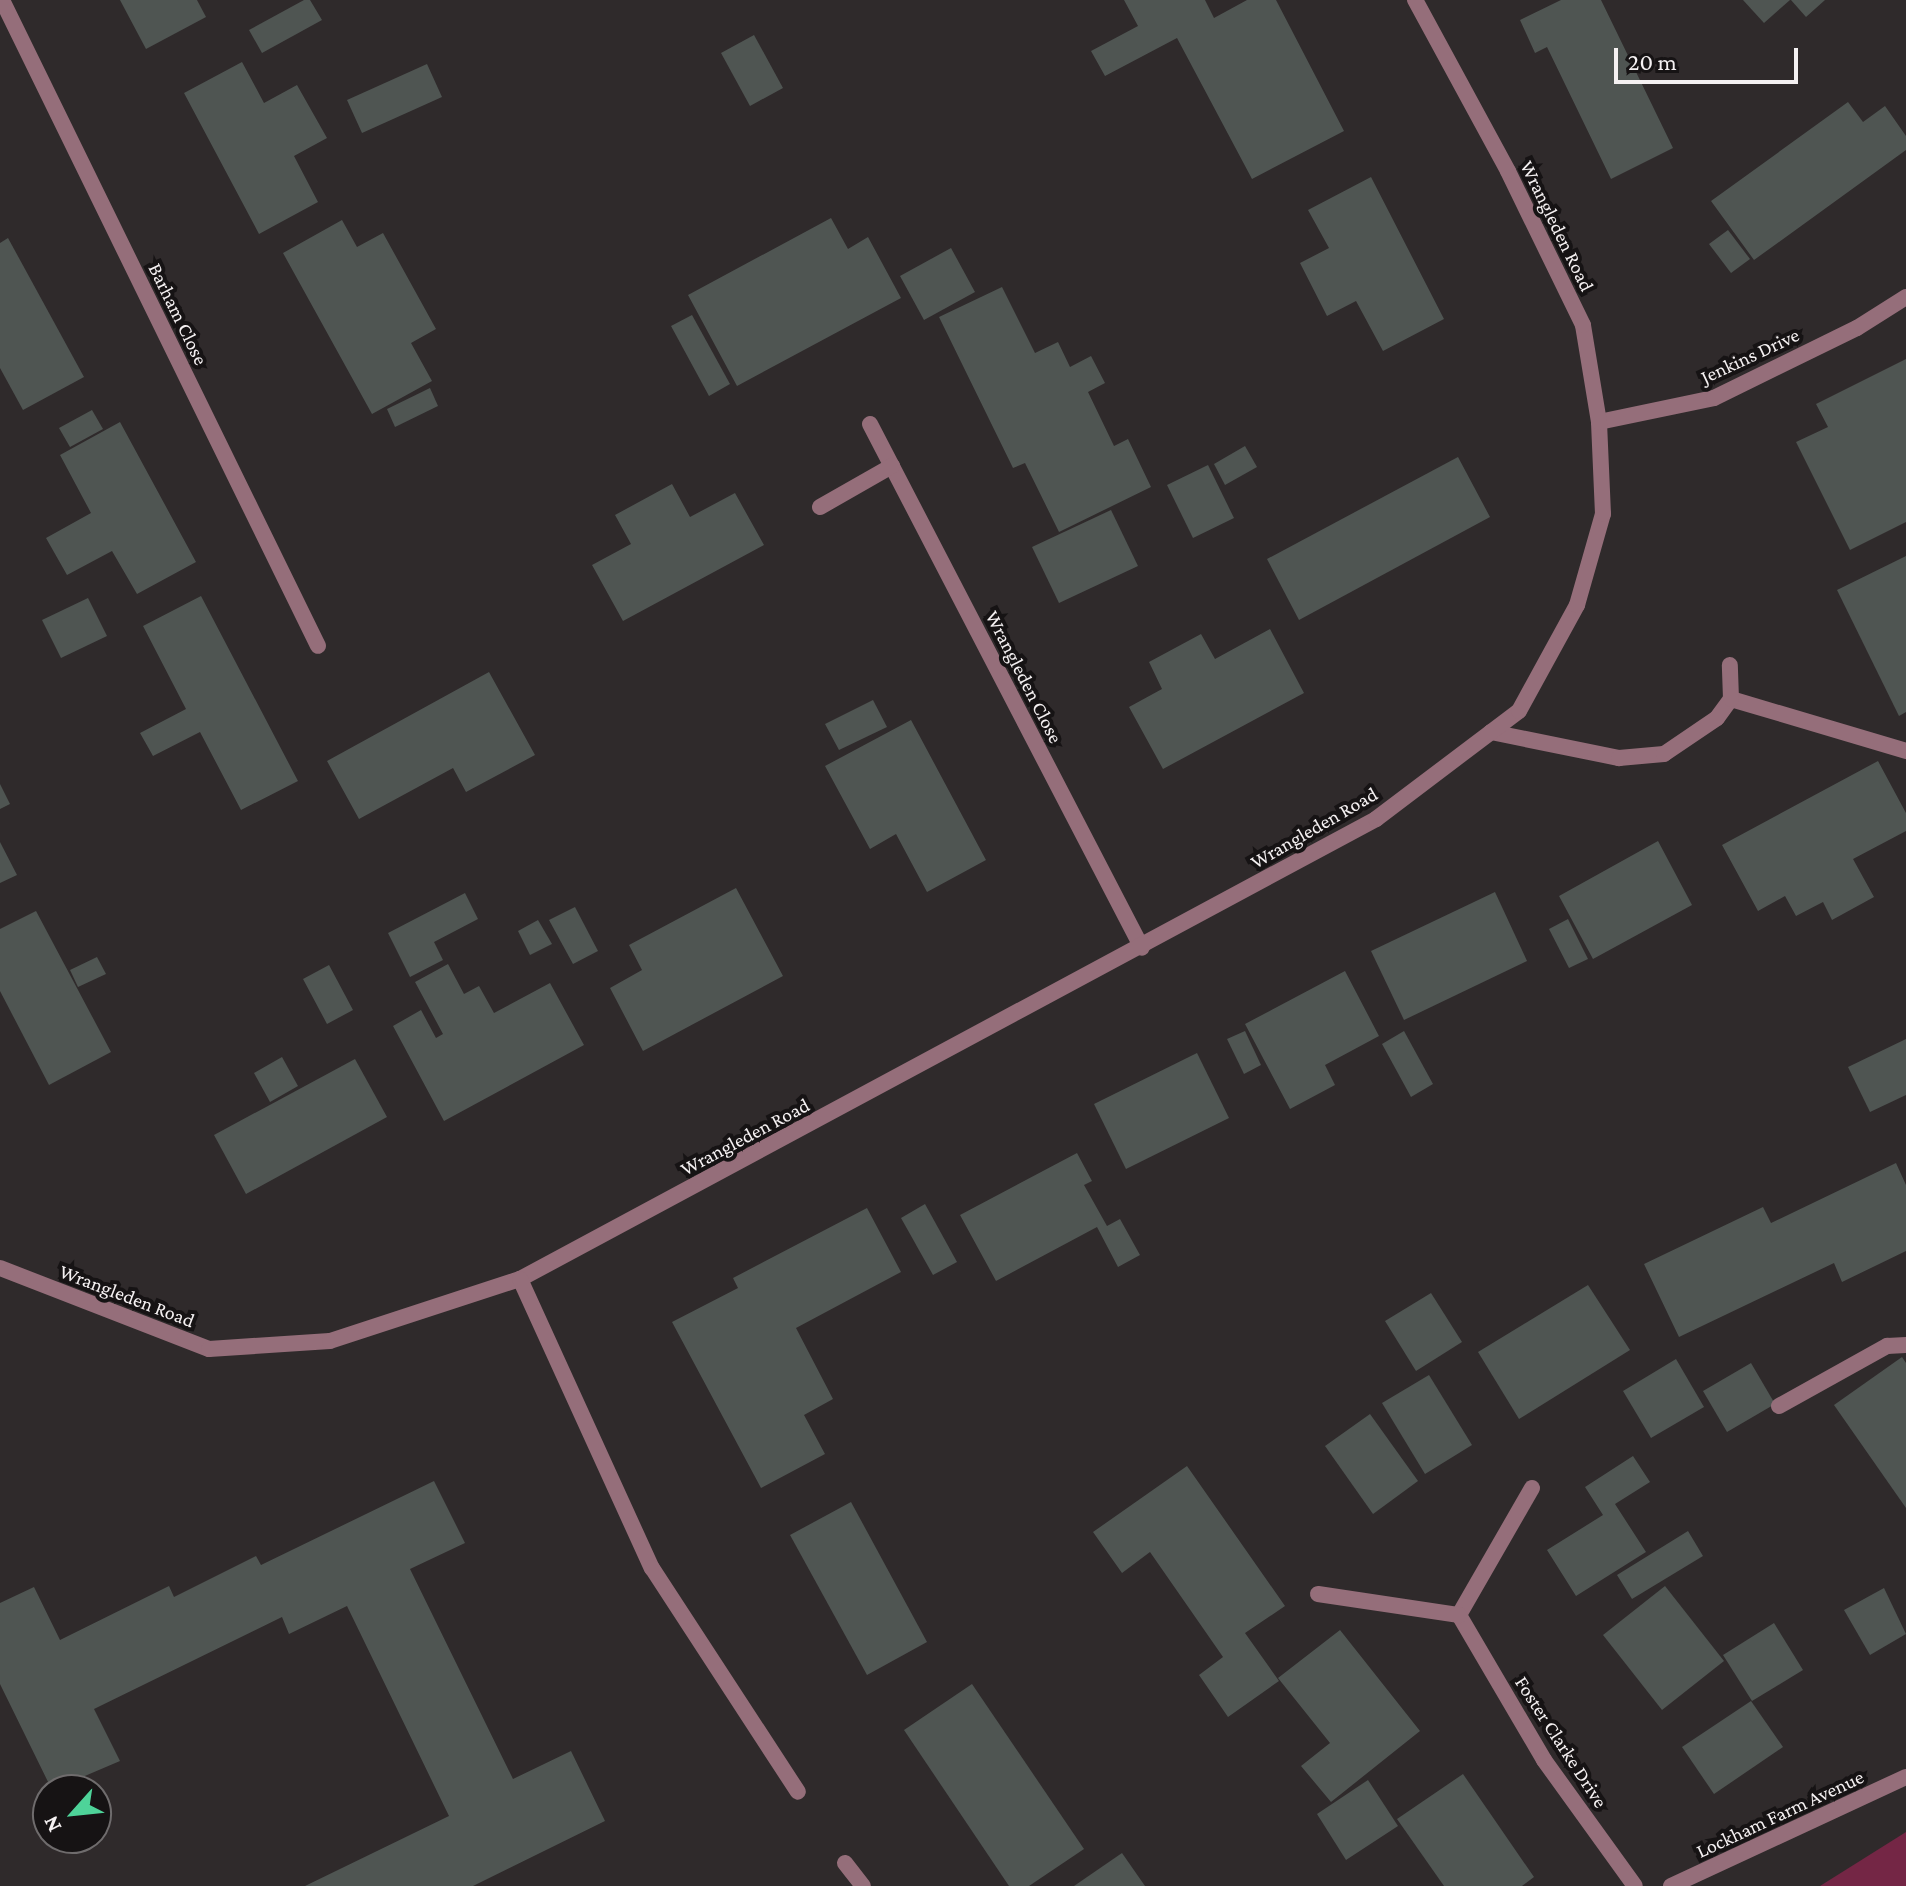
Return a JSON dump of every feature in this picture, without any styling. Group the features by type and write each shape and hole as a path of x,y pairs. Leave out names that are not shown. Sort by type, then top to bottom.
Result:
{"street":[{"name":"Barham Close","path":"2,0 318,646"},
{"name":"Wrangleden Road","path":"0,1268 209,1349 330,1341 520,1279 1142,948 1376,819 1519,711 1577,605 1603,514 1599,422 1583,325 1508,171 1415,0"},
{"name":"Jenkins Drive","path":"1599,422 1714,398 1857,328 1906,297"},
{"name":"Wrangleden Close","path":"870,424 1142,948"},
{"path":"820,507 892,466"},
{"path":"1491,732 1619,758 1664,754 1717,718 1731,699 1730,665"},
{"path":"1731,699 1906,751"},
{"path":"520,1279 652,1568 798,1792"},
{"path":"1779,1406 1887,1346 1906,1345"},
{"path":"1318,1594 1459,1615 1532,1488"},
{"name":"Foster Clarke Drive","path":"1459,1615 1544,1760 1635,1886"},
{"name":"Lockham Farm Avenue","path":"1671,1886 1906,1777"},
{"path":"845,1863 863,1886"}],"shaded area":[{"path":"1906,1832 1906,1886 1820,1886"}],"building":[{"path":"120,0 197,0 206,17 146,49"},
{"path":"304,0 310,0 322,20 262,53 249,30"},
{"path":"1124,0 1205,0 1214,18 1247,0 1276,0 1344,131 1252,179 1177,38 1105,76 1091,51 1138,26"},
{"path":"1561,0 1601,0 1673,148 1611,179 1547,47 1535,53 1520,20"},
{"path":"1743,0 1790,0 1764,23"},
{"path":"1791,0 1825,0 1806,17"},
{"path":"754,35 783,88 750,106 721,53"},
{"path":"242,62 264,103 297,85 327,138 294,156 318,202 259,234 184,93"},
{"path":"427,64 442,97 362,133 347,100"},
{"path":"1848,102 1863,122 1885,106 1906,136 1906,150 1754,260 1711,201"},
{"path":"1371,177 1444,319 1383,351 1356,301 1327,316 1300,263 1329,248 1308,210"},
{"path":"831,218 848,249 868,237 901,298 737,386 688,295"},
{"path":"342,220 357,247 383,233 436,329 411,343 432,381 372,414 283,253"},
{"path":"1728,230 1750,259 1731,273 1709,244"},
{"path":"8,238 84,377 23,410 0,368 0,243"},
{"path":"951,248 975,292 924,320 900,276"},
{"path":"1002,287 1035,353 1058,342 1070,367 1091,356 1105,383 1088,392 1114,446 1128,439 1151,487 1059,532 1025,463 1013,468 939,317"},
{"path":"692,315 730,384 709,396 671,326"},
{"path":"1906,359 1906,522 1850,550 1796,442 1828,427 1816,404"},
{"path":"430,388 438,406 395,427 387,409"},
{"path":"92,410 103,429 70,447 59,428"},
{"path":"120,422 196,562 137,594 112,551 67,575 46,538 91,513 60,455"},
{"path":"1245,446 1257,467 1225,485 1214,464"},
{"path":"1458,457 1490,517 1299,620 1267,559"},
{"path":"1208,465 1234,518 1193,538 1167,485"},
{"path":"672,484 690,517 735,493 764,545 623,621 592,565 631,544 615,515"},
{"path":"1111,510 1138,566 1059,603 1032,547"},
{"path":"1906,556 1906,712 1899,716 1837,590"},
{"path":"201,596 298,781 241,810 200,732 153,756 140,733 186,709 143,626"},
{"path":"88,598 107,636 61,658 42,620"},
{"path":"1270,629 1304,693 1163,769 1129,707 1162,689 1149,662 1201,634 1215,659"},
{"path":"489,672 535,755 466,792 453,768 359,819 327,761"},
{"path":"873,700 887,727 839,750 825,724"},
{"path":"911,720 986,860 927,892 896,834 870,849 825,766"},
{"path":"1878,761 1906,813 1906,831 1853,859 1874,897 1832,920 1823,902 1796,916 1785,896 1758,911 1722,845"},
{"path":"0,784 10,804 0,809"},
{"path":"1658,841 1692,905 1593,959 1559,896"},
{"path":"0,842 17,875 0,883"},
{"path":"736,888 783,976 643,1051 610,988 642,970 629,945"},
{"path":"1495,892 1527,961 1404,1020 1371,951"},
{"path":"465,893 478,919 434,942 443,960 410,977 388,933"},
{"path":"575,907 598,951 573,964 549,920"},
{"path":"36,911 111,1052 49,1085 0,991 0,929"},
{"path":"1568,919 1588,959 1569,968 1549,929"},
{"path":"538,920 552,944 530,955 518,931"},
{"path":"97,957 106,974 78,987 70,970"},
{"path":"448,964 464,994 479,986 494,1013 550,983 584,1045 444,1121 393,1026 421,1010 436,1038 443,1034 415,982"},
{"path":"329,965 353,1010 327,1024 303,979"},
{"path":"1345,971 1379,1036 1325,1065 1335,1085 1290,1109 1245,1024"},
{"path":"1245,1031 1261,1065 1244,1074 1227,1039"},
{"path":"1404,1031 1433,1084 1411,1097 1382,1044"},
{"path":"1906,1039 1906,1095 1870,1112 1848,1067"},
{"path":"1197,1053 1229,1118 1126,1169 1094,1104"},
{"path":"282,1057 298,1086 270,1102 254,1073"},
{"path":"355,1059 387,1117 246,1194 214,1135"},
{"path":"1077,1153 1092,1181 1084,1185 1107,1226 1120,1219 1140,1255 1118,1267 1097,1227 996,1281 960,1215"},
{"path":"1896,1163 1906,1185 1906,1251 1842,1282 1834,1263 1679,1337 1644,1264 1763,1207 1771,1223"},
{"path":"925,1204 957,1262 933,1275 901,1218"},
{"path":"867,1208 901,1272 796,1328 833,1399 804,1415 825,1454 761,1488 672,1322 738,1288 733,1278"},
{"path":"1588,1285 1630,1350 1519,1419 1478,1352"},
{"path":"1431,1293 1462,1342 1416,1371 1385,1321"},
{"path":"1902,1357 1906,1363 1906,1508 1834,1405"},
{"path":"1676,1359 1704,1407 1651,1438 1623,1391"},
{"path":"1751,1363 1775,1404 1727,1432 1703,1391"},
{"path":"1429,1375 1472,1445 1425,1474 1382,1403"},
{"path":"1370,1414 1418,1481 1373,1514 1325,1446"},
{"path":"1633,1456 1650,1482 1615,1504 1646,1552 1576,1596 1547,1550 1603,1515 1585,1487"},
{"path":"1187,1466 1285,1606 1245,1633 1279,1681 1228,1717 1199,1675 1223,1657 1150,1552 1122,1573 1093,1532"},
{"path":"434,1481 465,1543 410,1569 513,1779 571,1751 605,1821 473,1886 305,1886 449,1816 347,1606 289,1634 282,1617 94,1709 120,1761 90,1774 44,1774 0,1684 0,1603 34,1587 60,1640 169,1586 174,1597 256,1556 261,1565"},
{"path":"851,1502 927,1642 867,1675 790,1535"},
{"path":"1688,1531 1703,1556 1632,1599 1617,1575"},
{"path":"1665,1586 1724,1661 1662,1710 1603,1635"},
{"path":"1884,1588 1906,1634 1870,1655 1844,1610"},
{"path":"1774,1623 1803,1670 1752,1701 1723,1655"},
{"path":"1340,1630 1420,1731 1331,1802 1301,1766 1330,1743 1278,1678"},
{"path":"972,1684 1084,1849 1029,1886 1009,1886 904,1730"},
{"path":"1751,1701 1783,1747 1714,1794 1682,1747"},
{"path":"1463,1774 1534,1877 1522,1886 1444,1886 1397,1819"},
{"path":"1368,1780 1398,1826 1346,1860 1317,1814"},
{"path":"1122,1853 1145,1886 1074,1886"}]}
